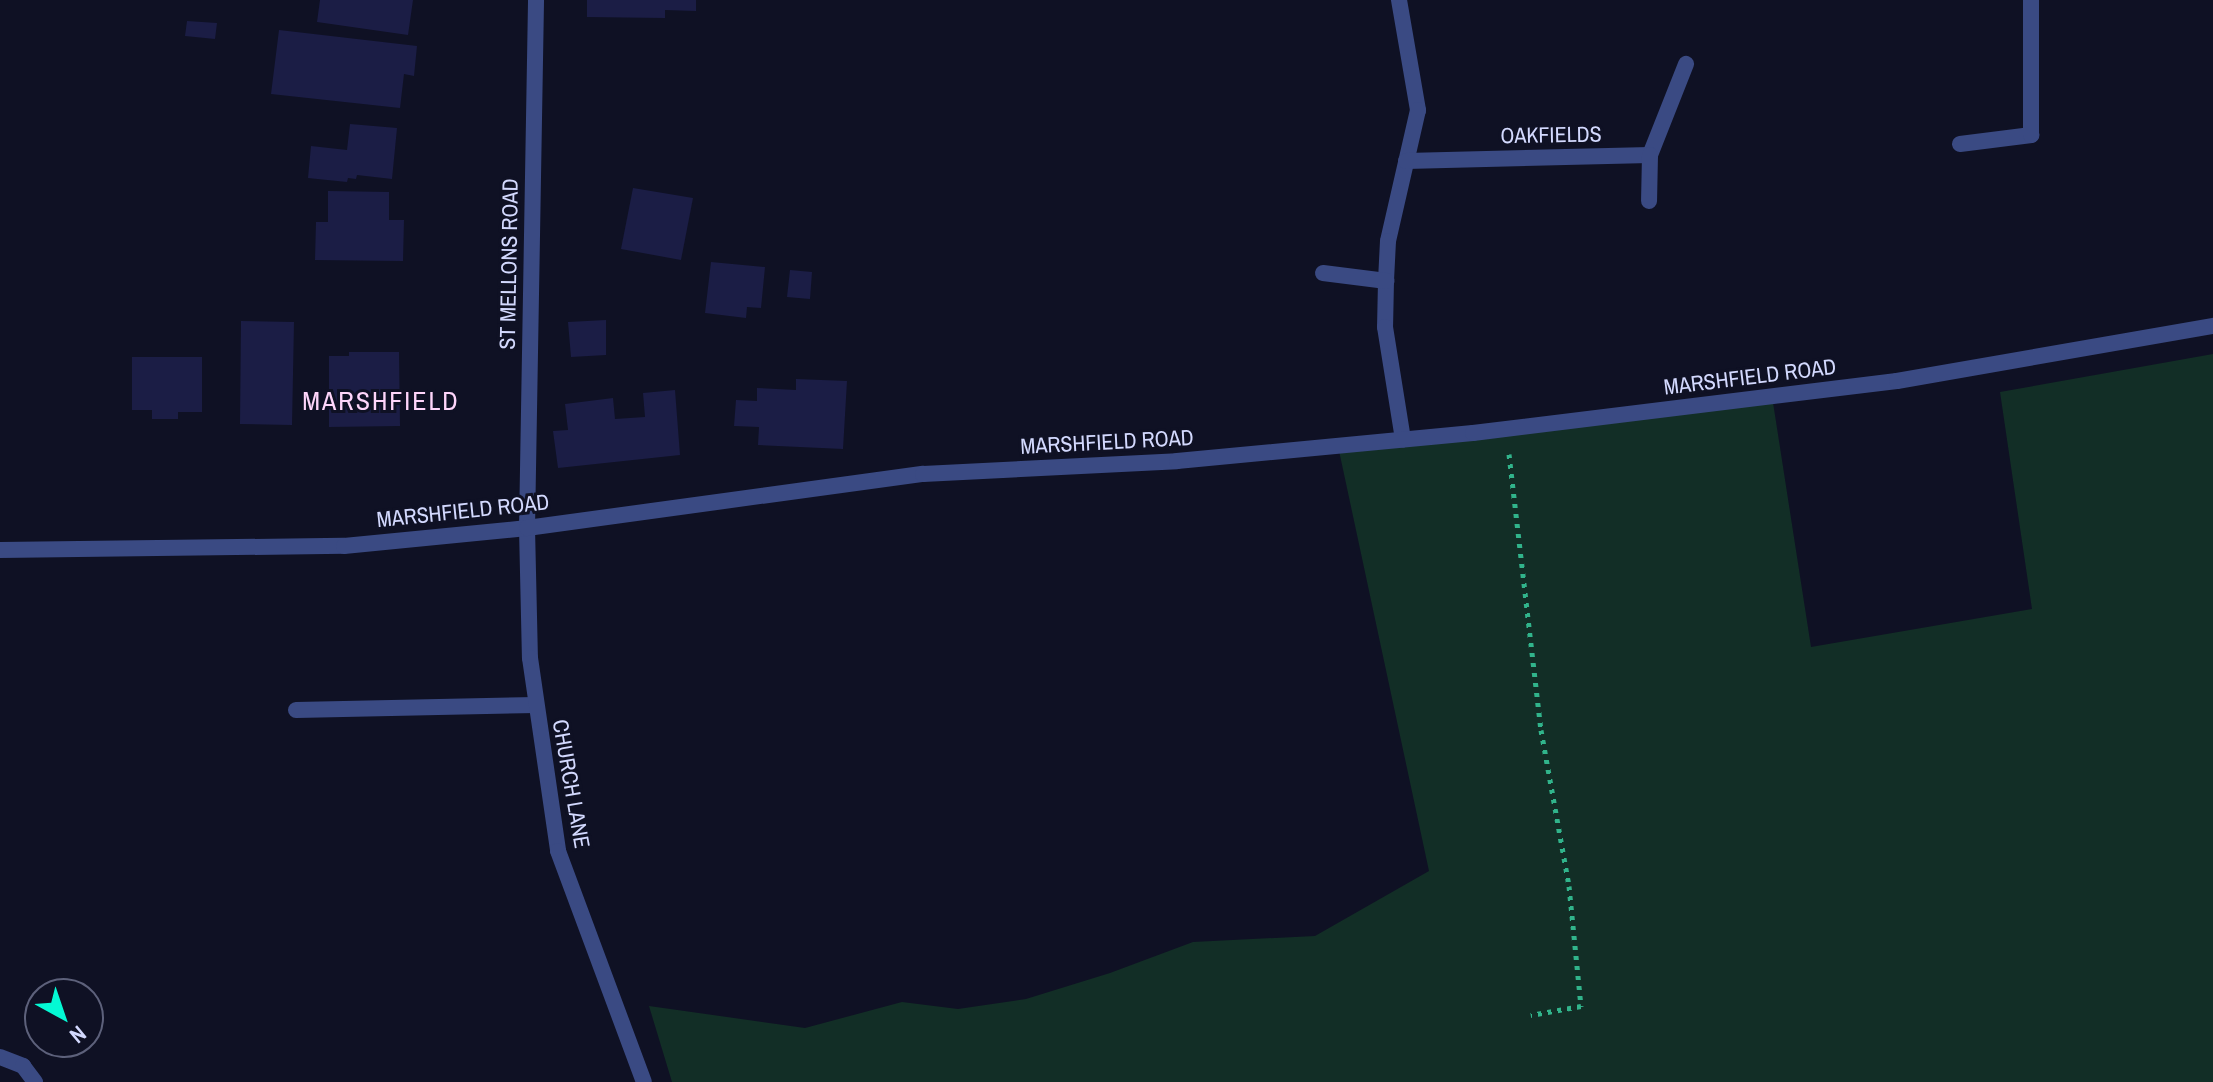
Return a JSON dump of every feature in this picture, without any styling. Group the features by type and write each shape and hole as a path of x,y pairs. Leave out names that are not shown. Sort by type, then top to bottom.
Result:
{"street":[{"name":"ST MELLONS ROAD","path":"527,528 536,0"},
{"path":"1399,0 1418,110 1388,241 1386,281 1385,327 1403,440"},
{"path":"1960,144 2031,135 2031,0"},
{"path":"1649,201 1650,155 1686,64"},
{"name":"OAKFIELDS","path":"1406,161 1650,155"},
{"path":"1323,273 1386,281"},
{"name":"MARSHFIELD ROAD","path":"0,550 344,546 527,528 923,474 1177,461 1403,440 1897,381 2213,326"},
{"name":"CHURCH LANE","path":"527,528 530,658 558,851 644,1082"},
{"path":"296,710 536,705"},
{"path":"0,1057 23,1066 35,1082"}],"path":[{"path":"1509,429 1509,471 1541,730 1569,886 1581,1006 1531,1015"}],"green space":[{"path":"2213,354 2213,1082 672,1082 649,1006 805,1028 902,1002 958,1009 1026,999 1110,973 1193,942 1315,936 1429,871 1338,446 1772,396 1811,647 2032,609 2000,392"}],"building":[{"path":"320,0 413,0 408,35 317,22"},
{"path":"587,0 696,0 696,11 665,10 665,18 587,17"},
{"path":"187,21 217,23 215,39 185,36"},
{"path":"279,30 417,46 414,76 404,74 400,108 271,94"},
{"path":"350,124 397,128 392,179 357,175 356,179 348,178 347,182 308,178 311,146 347,150"},
{"path":"633,188 693,198 681,260 621,249"},
{"path":"328,191 389,192 389,220 404,220 403,261 315,260 316,222 328,222"},
{"path":"711,262 765,267 761,308 747,307 746,318 705,313"},
{"path":"790,270 812,272 810,299 787,297"},
{"path":"606,320 606,355 571,357 568,322"},
{"path":"241,321 294,322 292,425 240,424"},
{"path":"349,352 399,352 400,426 329,427 329,356 349,356"},
{"path":"132,357 202,357 202,412 178,412 178,419 152,419 152,410 132,410"},
{"path":"796,379 847,381 843,449 758,445 759,427 734,426 736,400 757,401 757,388 796,390"},
{"path":"675,390 680,455 558,468 553,431 568,430 565,404 613,398 615,419 645,417 643,393"}],"district":[{"name":"MARSHFIELD","path":"381,401"}]}
